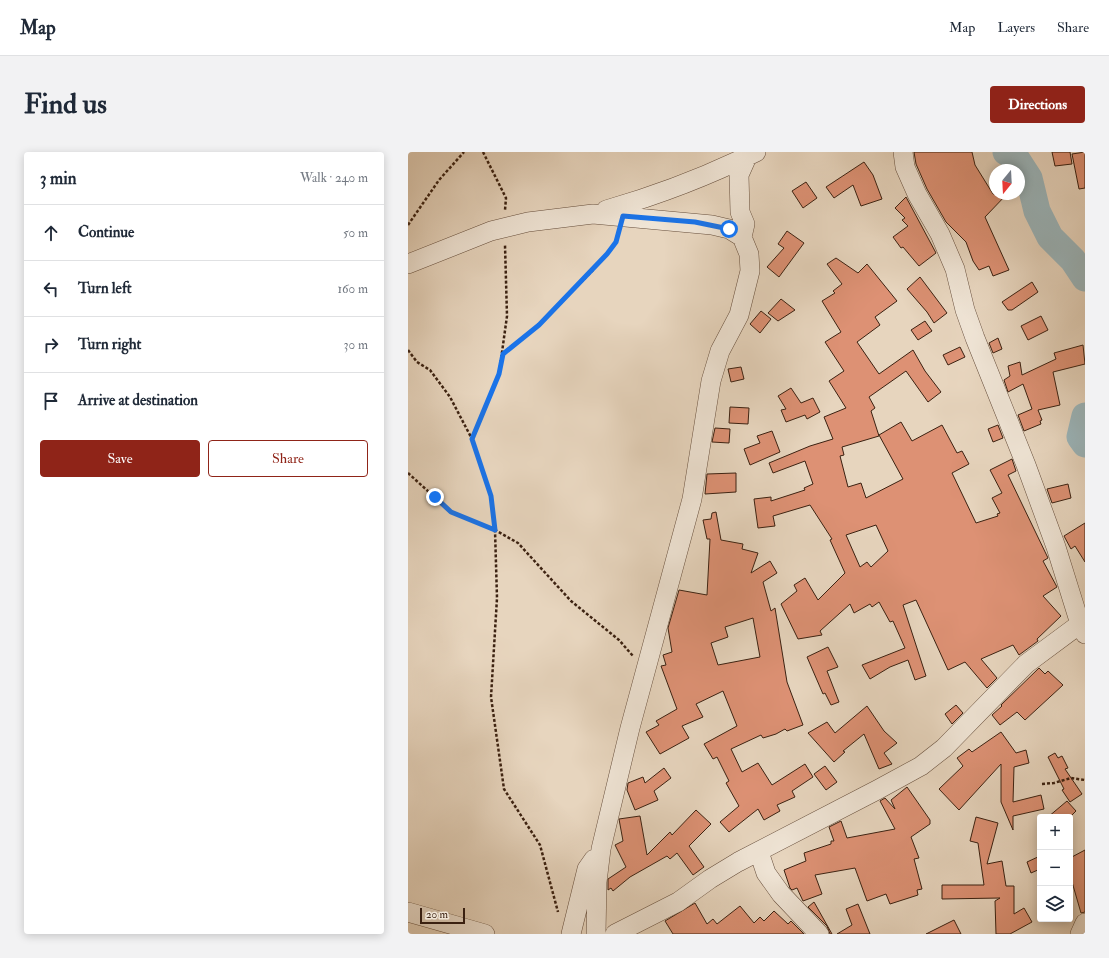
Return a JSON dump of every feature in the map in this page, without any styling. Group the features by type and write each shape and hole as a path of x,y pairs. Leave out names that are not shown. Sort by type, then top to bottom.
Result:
{"street":[{"path":"615,934 678,902 710,879 878,790 920,766 949,743 1026,664 1082,629 1056,547 1026,465 965,310 955,269 940,234 916,194 906,167 903,152"},
{"path":"408,264 491,231 505,227 528,222 593,214 670,190 752,154"},
{"path":"596,934 597,882 601,849 646,669 692,499 710,381 720,351 731,332 738,315 750,271 749,254 742,237 745,224 740,212 739,175 752,154"},
{"path":"593,214 712,225 729,229 742,237"},
{"path":"566,927 587,869 601,849"},
{"path":"759,852 766,873 781,894 819,934"},
{"path":"408,912 485,934"},
{"path":"1080,934 1085,923"}],"path":[{"path":"408,225 439,180 464,152"},
{"path":"472,439 499,374 503,354 507,316 505,227 506,198 483,152"},
{"path":"503,354 539,325 607,254 616,242 623,216"},
{"path":"408,350 418,362 430,370 450,397 472,439 491,496 495,530 497,598 491,697 504,789 540,845 566,927"},
{"path":"408,473 451,512 495,530 518,542 571,602 618,640 646,669"},
{"path":"1042,784 1054,783 1071,778 1085,780"}],"building":[{"path":"914,152 972,152 975,165 989,188 989,200 1001,200 985,217 1009,270 993,276 989,266 979,270 973,261 966,242 946,222 927,189 916,164"},
{"path":"1052,152 1070,152 1072,164 1055,166"},
{"path":"1085,152 1085,188 1079,189 1072,154"},
{"path":"864,162 873,175 882,199 861,206 853,185 834,198 826,187"},
{"path":"806,182 817,198 803,208 792,191"},
{"path":"906,197 936,253 919,266 903,247 901,248 893,237 908,226 902,220 905,218 895,208"},
{"path":"787,231 804,243 779,277 767,267 784,248 778,244"},
{"path":"836,258 858,273 867,264 897,301 875,317 880,325 857,342 879,374 913,350 925,371 941,392 928,402 906,371 869,397 875,408 871,411 879,436 842,447 844,455 840,456 848,487 861,483 866,498 903,479 879,435 901,422 912,441 942,425 957,453 962,451 969,464 952,473 976,523 998,516 997,514 1000,513 992,498 1002,493 990,470 1012,459 1016,471 1008,475 1048,558 1043,561 1057,587 1043,596 1061,616 1037,639 1038,641 1019,655 1013,645 981,659 997,678 987,688 965,662 948,670 916,600 903,605 926,676 915,680 908,660 890,667 870,679 862,665 905,648 893,621 890,622 879,602 872,607 870,604 854,613 850,604 820,631 822,635 798,639 781,604 797,591 794,585 805,578 818,600 845,573 830,540 832,539 810,505 773,516 775,526 758,528 754,499 771,497 771,501 805,490 804,488 813,484 805,461 773,473 769,463 810,446 833,439 824,417 846,408 829,381 844,371 825,342 841,332 822,301 835,293 833,291 842,284 827,264","holes":["876,525 888,551 871,567 867,562 860,567 846,535"]},
{"path":"920,277 947,313 934,323 927,312 907,289"},
{"path":"1032,282 1038,292 1012,310 1008,310 1002,302"},
{"path":"781,299 795,310 778,321 768,313"},
{"path":"761,311 771,319 760,333 750,324"},
{"path":"1041,316 1048,330 1028,340 1021,326"},
{"path":"925,321 932,331 918,340 911,330"},
{"path":"998,338 1002,349 993,353 989,343"},
{"path":"1083,345 1085,364 1053,372 1060,405 1038,410 1042,420 1040,421 1041,424 1024,431 1018,415 1032,409 1023,384 1008,392 1004,380 1010,376 1008,366 1020,362 1022,375 1056,359 1054,353"},
{"path":"960,347 965,357 948,365 943,355"},
{"path":"741,367 744,379 731,382 728,369"},
{"path":"791,388 801,403 813,398 820,412 807,419 805,415 786,422 781,410 786,409 778,396"},
{"path":"730,407 749,408 748,424 729,423"},
{"path":"998,425 1003,438 993,442 988,429"},
{"path":"715,428 730,429 729,443 712,442"},
{"path":"772,431 780,452 750,465 744,449 760,443 757,436"},
{"path":"736,473 736,492 705,494 707,474"},
{"path":"1068,484 1071,498 1052,503 1047,489"},
{"path":"716,512 721,540 743,544 742,549 758,553 751,573 770,561 777,573 763,582 771,611 775,608 787,682 803,725 787,731 785,729 776,734 763,738 761,735 731,749 742,772 758,763 772,785 805,764 813,777 792,791 795,797 777,805 780,811 764,820 758,809 729,832 720,822 739,806 726,783 729,781 717,757 713,759 704,744 737,726 723,691 696,704 703,717 682,726 689,738 660,754 646,732 659,725 656,721 677,709 661,666 666,665 663,655 672,652 668,628 679,590 707,595 710,539 707,539 703,520 711,519 712,513","holes":["753,618 760,657 718,665 711,643 728,637 725,627"]},
{"path":"1085,523 1085,562 1075,546 1071,549 1064,536"},
{"path":"828,647 838,667 827,671 839,702 831,705 825,693 823,694 807,657"},
{"path":"1039,668 1045,674 1048,671 1063,685 1025,720 1017,712 1000,725 992,715"},
{"path":"956,705 963,713 952,724 945,714"},
{"path":"867,706 884,731 897,743 884,753 892,764 879,769 864,734 843,751 845,752 834,762 808,733 827,722 835,733"},
{"path":"1001,732 1016,753 1026,750 1029,763 1014,767 1013,802 1041,795 1044,809 1013,816 1013,830 1001,802 1001,764 959,810 939,789 963,766 957,758 969,749 972,752"},
{"path":"1055,753 1058,758 1062,756 1068,768 1065,769 1082,794 1070,802 1062,790 1064,789 1048,757"},
{"path":"825,766 837,782 826,790 814,774"},
{"path":"664,768 671,778 654,791 658,800 635,810 627,790 628,783 643,777 645,783"},
{"path":"907,787 930,820 930,824 911,837 919,858 914,859 922,889 917,890 918,895 890,904 886,894 867,901 855,868 815,875 822,894 803,901 797,888 792,890 790,888 784,870 806,861 804,853 831,844 831,841 834,841 829,827 841,821 847,838 895,829 880,801 885,798 895,809 891,800"},
{"path":"1067,801 1076,811 1073,814 1052,814"},
{"path":"696,810 711,824 689,846 704,867 693,875 677,853 670,859 667,856 630,877 613,891 611,888 608,890 608,879 626,867 615,845 623,841 619,819 640,816 647,855 670,832 672,835"},
{"path":"976,817 998,823 987,864 1002,861 1006,886 1014,886 1014,914 1024,908 1032,922 1010,934 996,934 995,901 1000,898 942,899 942,885 984,885 978,843 970,841"},
{"path":"1085,850 1085,912 1081,913 1073,885 1073,856"},
{"path":"1037,857 1037,870 1031,873 1027,862"},
{"path":"814,902 832,934 830,934 827,926 808,907"},
{"path":"695,903 707,924 713,919 717,924 740,906 754,923 760,917 764,921 774,911 788,924 791,921 804,934 673,934 665,921"},
{"path":"858,904 870,934 837,934 852,925 846,909"},
{"path":"954,920 961,934 926,934"}],"waterway":[{"path":"1006,152 1016,158 1029,178 1037,211 1050,237 1073,260 1085,278"},
{"path":"1085,416 1080,437 1085,444"}],"route":[{"path":"435,497 451,512 495,530 491,496 472,439 499,374 503,354 539,325 607,254 616,242 623,216 695,222 729,229"}]}
